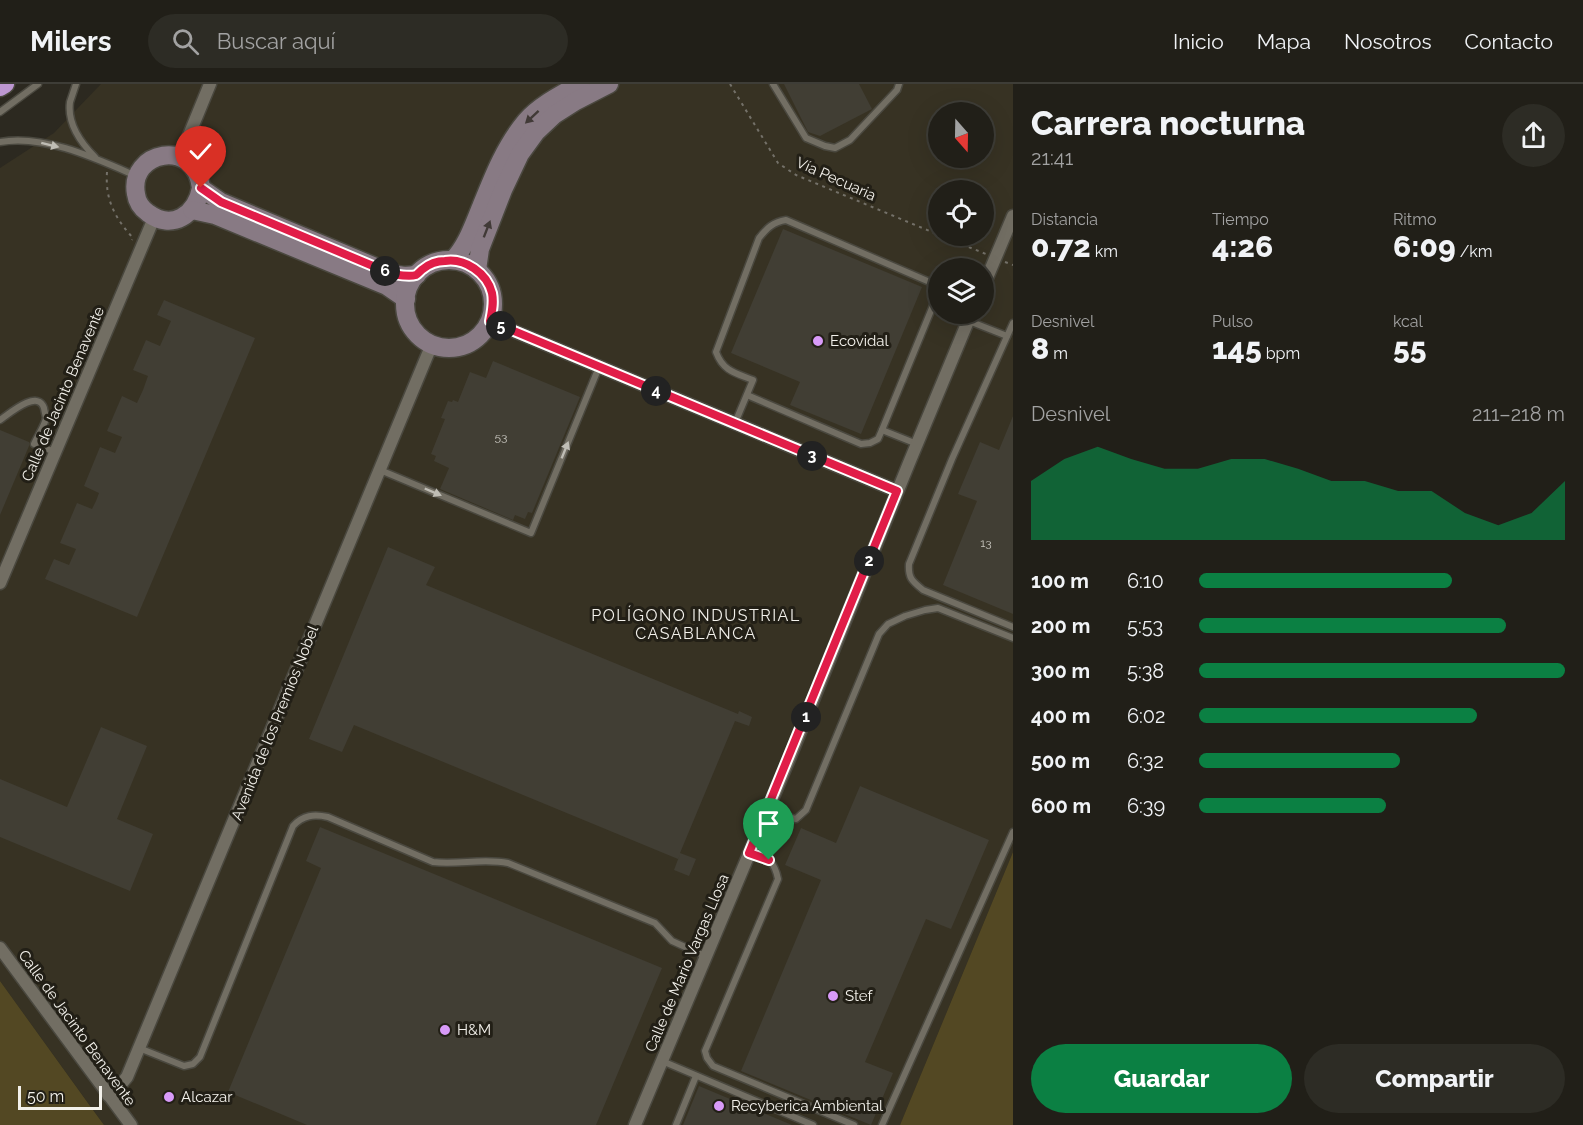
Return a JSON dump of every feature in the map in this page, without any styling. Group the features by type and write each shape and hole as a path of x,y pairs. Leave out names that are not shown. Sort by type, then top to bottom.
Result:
{"highway":[{"path":"0,87 5,84"}],"street":[{"path":"180,157 210,84"},
{"path":"453,260 466,243 496,169 508,146 528,119 547,104 580,84"},
{"path":"477,270 480,249 520,154 536,132 554,115 609,84"},
{"path":"165,154 180,157 196,170 201,188 199,199 192,210 176,220 154,218 143,210 137,199 135,188 137,176 142,167 153,158 165,154"},
{"path":"201,188 221,202 392,274 417,275"},
{"path":"192,210 215,215 387,285 406,299"},
{"path":"995,258 1013,216"},
{"name":"Calle de Jacinto Benavente","path":"0,583 154,218"},
{"path":"453,260 465,263 477,270 487,282 492,293 493,307 490,321 483,332 472,342 446,348 420,337 412,328 406,314 409,287 417,275 430,264 453,260"},
{"path":"490,321 897,491"},
{"name":"Calle de Mario Vargas Llosa","path":"635,1125 967,324"},
{"name":"Avenida de los Premios Nobel","path":"108,1095 116,1090 127,1077 140,1048 432,344"},
{"name":"Calle de Jacinto Benavente","path":"0,948 131,1125"}],"lane":[{"path":"0,112 38,84"},
{"path":"76,84 70,104 71,119 76,134 98,160"},
{"path":"773,84 806,138 835,148 850,140 897,90 899,84"},
{"path":"0,142 35,141 98,160 137,176"},
{"path":"734,424 753,380 724,368 716,352 759,238 768,227 786,220 928,281"},
{"path":"747,395 861,444 870,443 878,439 928,317"},
{"path":"1013,323 939,490 909,564 908,573 912,582 923,590 1013,627"},
{"path":"984,324 1007,336"},
{"path":"379,470 531,533 599,367"},
{"path":"0,420 33,400 39,402 43,405 46,418 34,444 55,452"},
{"path":"882,430 917,444"},
{"path":"767,809 796,819 806,810 879,634 888,624 925,610 938,608 1013,638"},
{"path":"140,1048 184,1066 193,1064 200,1057 293,826 298,820 318,815 328,817 433,862 495,860 508,863 655,923 672,941 705,956"},
{"path":"882,1125 1013,832"},
{"path":"749,853 769,860 776,867 778,879 705,1051 707,1058 713,1066 854,1125"},
{"path":"662,1061 813,1125"},
{"path":"676,1125 696,1076"}],"path":[{"name":"Vía Pecuaria","path":"730,84 778,163 806,180 928,230"},
{"path":"110,165 107,185 110,202 117,220 133,238 129,249"},
{"name":"Vía Pecuaria","path":"966,246 1013,265"}],"shaded area":[{"path":"101,84 1013,84 1013,852 900,1125 104,1125 0,981 0,168 54,133"},
{"path":"1013,852 1013,1125 900,1125"},
{"path":"0,981 93,1110 104,1125 0,1125"}],"building":[{"path":"784,84 859,84 872,109 820,136 808,132"},
{"name":"Ecovidal","path":"783,229 922,287 861,434 790,405 800,382 731,353"},
{"path":"164,300 255,338 137,617 45,579 54,559 69,565 76,549 60,543 77,503 92,509 96,501 99,493 84,486 100,447 115,453 122,437 107,431 122,396 137,403 143,390 148,376 133,370 146,340 160,346 171,321 157,315"},
{"path":"493,361 580,397 532,513 528,512 525,519 515,515 513,520 440,489 449,468 434,461 436,456 431,454 445,419 441,418 448,401 458,402 470,372 486,378"},
{"path":"1013,416 1013,614 943,585 977,501 958,494 980,442 999,450"},
{"path":"0,430 29,442 29,446 0,515"},
{"path":"388,547 435,567 426,585 738,714 739,711 752,717 749,726 735,721 680,853 696,859 689,876 674,870 680,854 678,859 354,725 342,752 309,739"},
{"path":"101,727 147,746 117,819 153,834 130,891 0,837 0,779 67,807"},
{"name":"Stef","path":"860,786 989,840 951,929 926,919 865,1062 893,1073 871,1125 741,1071 821,880 785,865 801,828 836,843"},
{"name":"H&M","path":"320,827 662,968 596,1125 307,1125 228,1092 321,868 306,861"},
{"name":"Recyberica Ambiental","path":"699,1086 792,1125 683,1125"}],"place":[{"name":"Ecovidal","path":"818,341"},
{"name":"Stef","path":"833,996"},
{"name":"H&M","path":"445,1030"},
{"name":"Alcazar","path":"169,1097"},
{"name":"Recyberica Ambiental","path":"719,1106"}],"district":[{"name":"POLÍGONO INDUSTRIAL CASABLANCA","path":"696,624"}],"route":[{"path":"201,188 221,202 392,274 417,275 430,264 444,261 453,260 465,263 477,270 487,282 492,293 493,307 490,321 897,491 749,853 769,860"}]}
